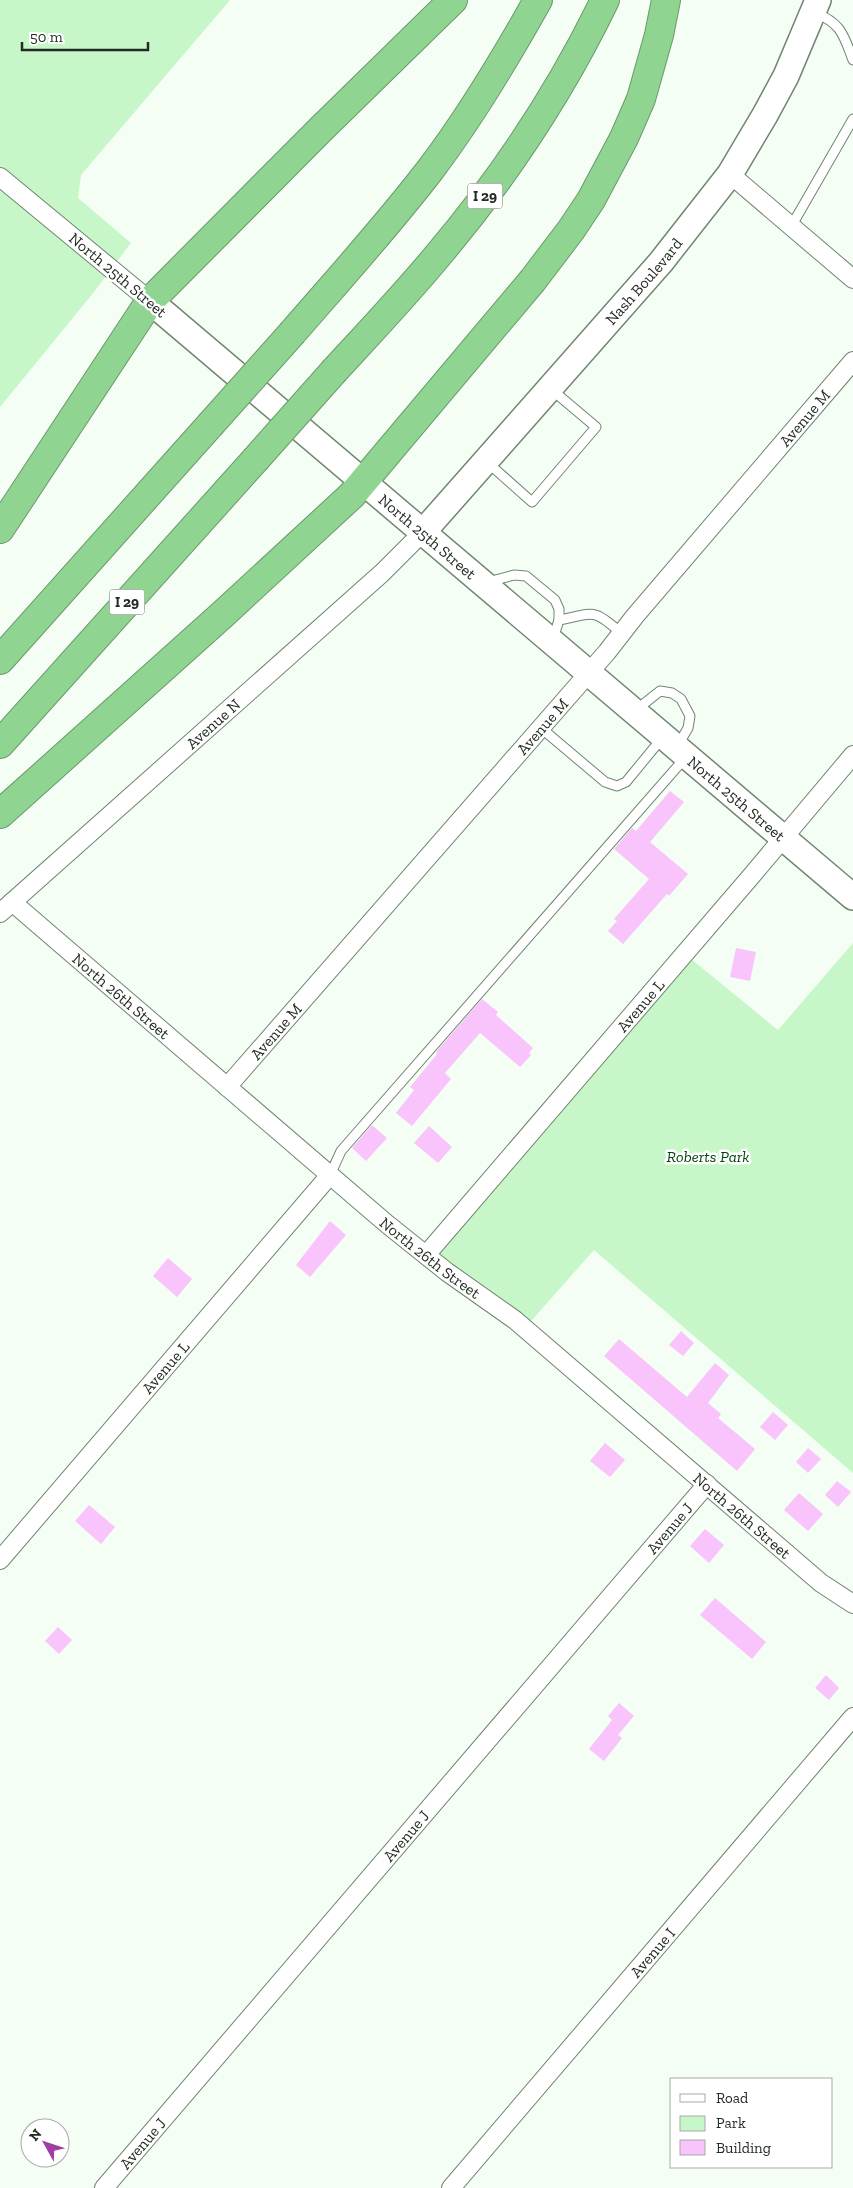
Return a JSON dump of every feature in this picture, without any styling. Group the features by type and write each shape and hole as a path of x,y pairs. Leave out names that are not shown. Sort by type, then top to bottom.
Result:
{"highway":[{"path":"0,529 111,357 150,301 321,129 453,0"},
{"path":"0,660 381,231 430,170 467,118 513,45 538,0"},
{"name":"I 29","path":"0,744 440,254 518,150 560,84 605,0"},
{"path":"0,814 222,615 364,482 533,280 562,243 591,200 624,138 641,99 659,35 666,0"}],"street":[{"name":"Nash Boulevard","path":"423,532 662,262 730,174 766,115 786,76 816,6"},
{"path":"730,174 853,278"},
{"name":"North 25th Street","path":"0,177 150,301 483,583 556,631 589,673 853,897"},
{"name":"Avenue M","path":"227,1087 589,673 853,361"},
{"name":"Avenue N","path":"6,908 382,573 423,532"},
{"name":"Avenue L","path":"426,1255 853,755"},
{"name":"North 26th Street","path":"6,908 227,1087 426,1255 515,1320 821,1583 853,1604"},
{"name":"Avenue L","path":"0,1560 330,1175"},
{"name":"Avenue J","path":"104,2188 707,1484"},
{"name":"Avenue I","path":"451,2188 853,1717"}],"lane":[{"path":"816,6 841,30 853,60"},
{"path":"792,225 853,119"},
{"path":"486,462 532,502 596,427 551,388"},
{"path":"483,583 514,575 526,576 555,600 559,609 556,631"},
{"path":"556,631 592,613 603,617 622,633"},
{"path":"330,1175 341,1151 676,747 688,728 690,716 681,699 672,692 660,690 634,712"},
{"path":"541,728 605,782 617,786 626,782 676,747"}],"green space":[{"path":"0,0 230,0 81,175 78,198 131,243 94,292 0,407"},
{"name":"Roberts Park","path":"853,943 853,1473 594,1250 525,1328 426,1255 685,954 778,1030"}],"building":[{"path":"670,791 684,802 650,842 688,874 669,896 667,894 623,944 608,931 617,921 614,919 649,879 614,849 632,828 636,831"},
{"path":"736,948 756,952 750,981 730,977"},
{"path":"482,999 498,1012 496,1015 533,1048 529,1053 531,1055 520,1067 480,1033 445,1073 451,1079 412,1126 396,1113 414,1090 410,1087 437,1054 436,1052"},
{"path":"372,1125 387,1138 366,1161 352,1148"},
{"path":"429,1126 452,1147 438,1163 414,1143"},
{"path":"330,1221 346,1235 310,1277 296,1265"},
{"path":"168,1258 192,1279 177,1297 153,1276"},
{"path":"681,1331 694,1343 683,1356 669,1345"},
{"path":"619,1339 687,1397 715,1363 729,1375 708,1403 721,1414 718,1418 755,1449 737,1471 604,1356"},
{"path":"773,1412 788,1425 775,1440 760,1427"},
{"path":"605,1443 625,1460 610,1477 590,1461"},
{"path":"808,1448 821,1459 808,1473 796,1462"},
{"path":"837,1481 851,1492 838,1507 825,1495"},
{"path":"799,1493 823,1514 808,1531 784,1510"},
{"path":"89,1505 115,1527 101,1544 75,1521"},
{"path":"705,1529 724,1545 709,1563 690,1546"},
{"path":"715,1598 766,1642 752,1659 700,1615"},
{"path":"58,1627 72,1640 59,1654 45,1641"},
{"path":"826,1675 839,1688 829,1700 815,1688"},
{"path":"619,1703 634,1716 618,1735 622,1738 604,1761 589,1749 612,1720 608,1716"}]}
